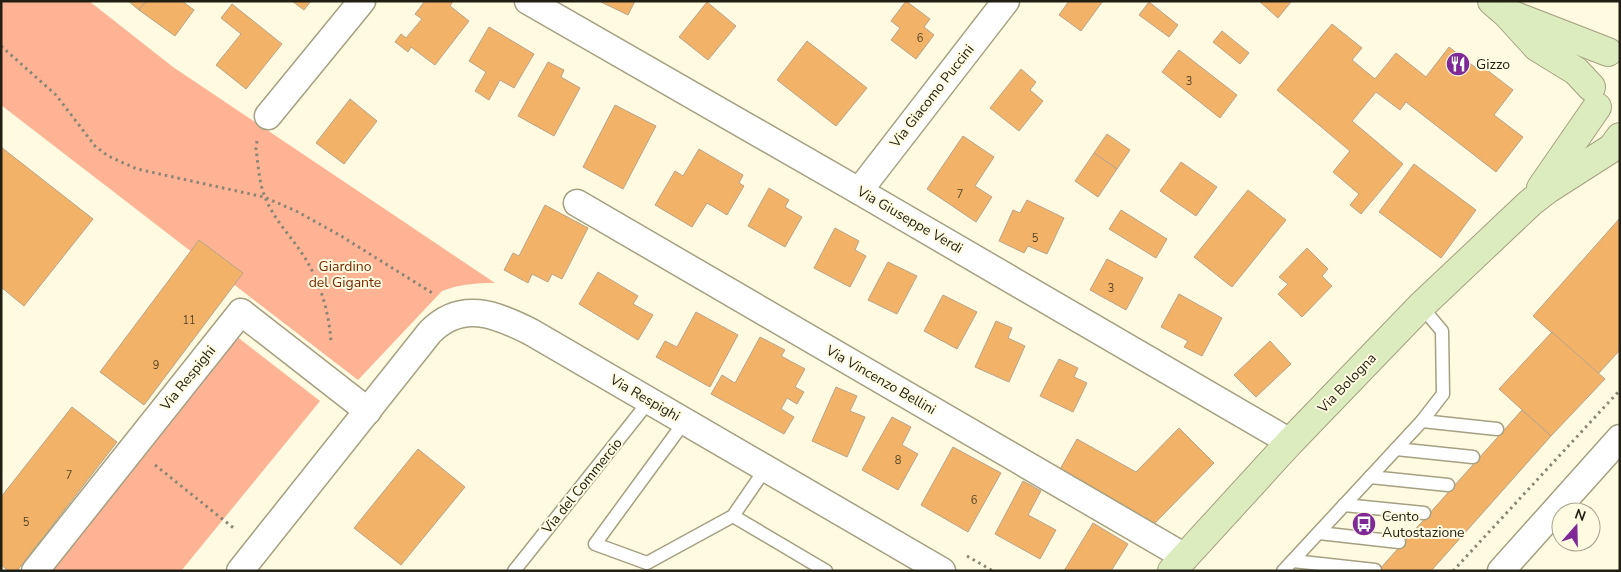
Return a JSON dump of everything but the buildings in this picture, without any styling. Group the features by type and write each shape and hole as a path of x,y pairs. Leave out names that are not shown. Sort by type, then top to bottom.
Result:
{"main road":[{"path":"1499,7 1614,50"},
{"path":"1499,7 1538,47 1576,71 1594,97 1604,116 1620,124"},
{"name":"Via Bologna","path":"1530,203 1594,97 1592,76 1596,67 1601,59 1614,50"},
{"name":"Via Bologna","path":"1178,564 1290,442 1421,306 1530,203 1548,189 1612,148 1620,137"}],"street":[{"path":"268,116 362,1"},
{"name":"Via Giuseppe Verdi","path":"528,1 1290,442"},
{"name":"Via Giacomo Puccini","path":"859,191 1006,1"},
{"name":"Via Vincenzo Bellini","path":"577,203 1178,564"},
{"name":"Via Respighi","path":"35,571 241,312 368,411"},
{"name":"Via Respighi","path":"240,571 440,323 451,316 462,314 489,314 510,321 650,400 942,571"},
{"path":"1501,571 1620,438"}],"lane":[{"path":"1284,571 1422,421 1443,394 1442,331 1421,306"},
{"name":"Via del Commercio","path":"514,571 650,400"},
{"path":"685,421 595,544 647,563 734,516 766,468"},
{"path":"1422,421 1497,429"},
{"path":"1396,448 1473,457"},
{"path":"1370,477 1448,485"},
{"path":"1344,505 1424,513"},
{"path":"734,516 826,571"},
{"path":"1318,533 1399,542"},
{"path":"1292,561 1375,570"}],"path":[{"path":"1,46 56,95 95,146 108,156 137,169 264,197 298,212 414,281 462,314"},
{"path":"268,116 261,126 256,148 264,197 312,271 330,322 331,342"},
{"path":"1453,571 1620,390"},
{"path":"133,447 258,548"}],"green space":[{"name":"Giardino del Gigante","path":"1,1 89,1 173,67 495,283 468,284 442,291 358,380 1,105"},
{"path":"236,336 320,401 181,571 49,571"}],"place":[{"name":"Gizzo","path":"1458,64"},
{"name":"Cento Autostazione","path":"1364,524"}]}
